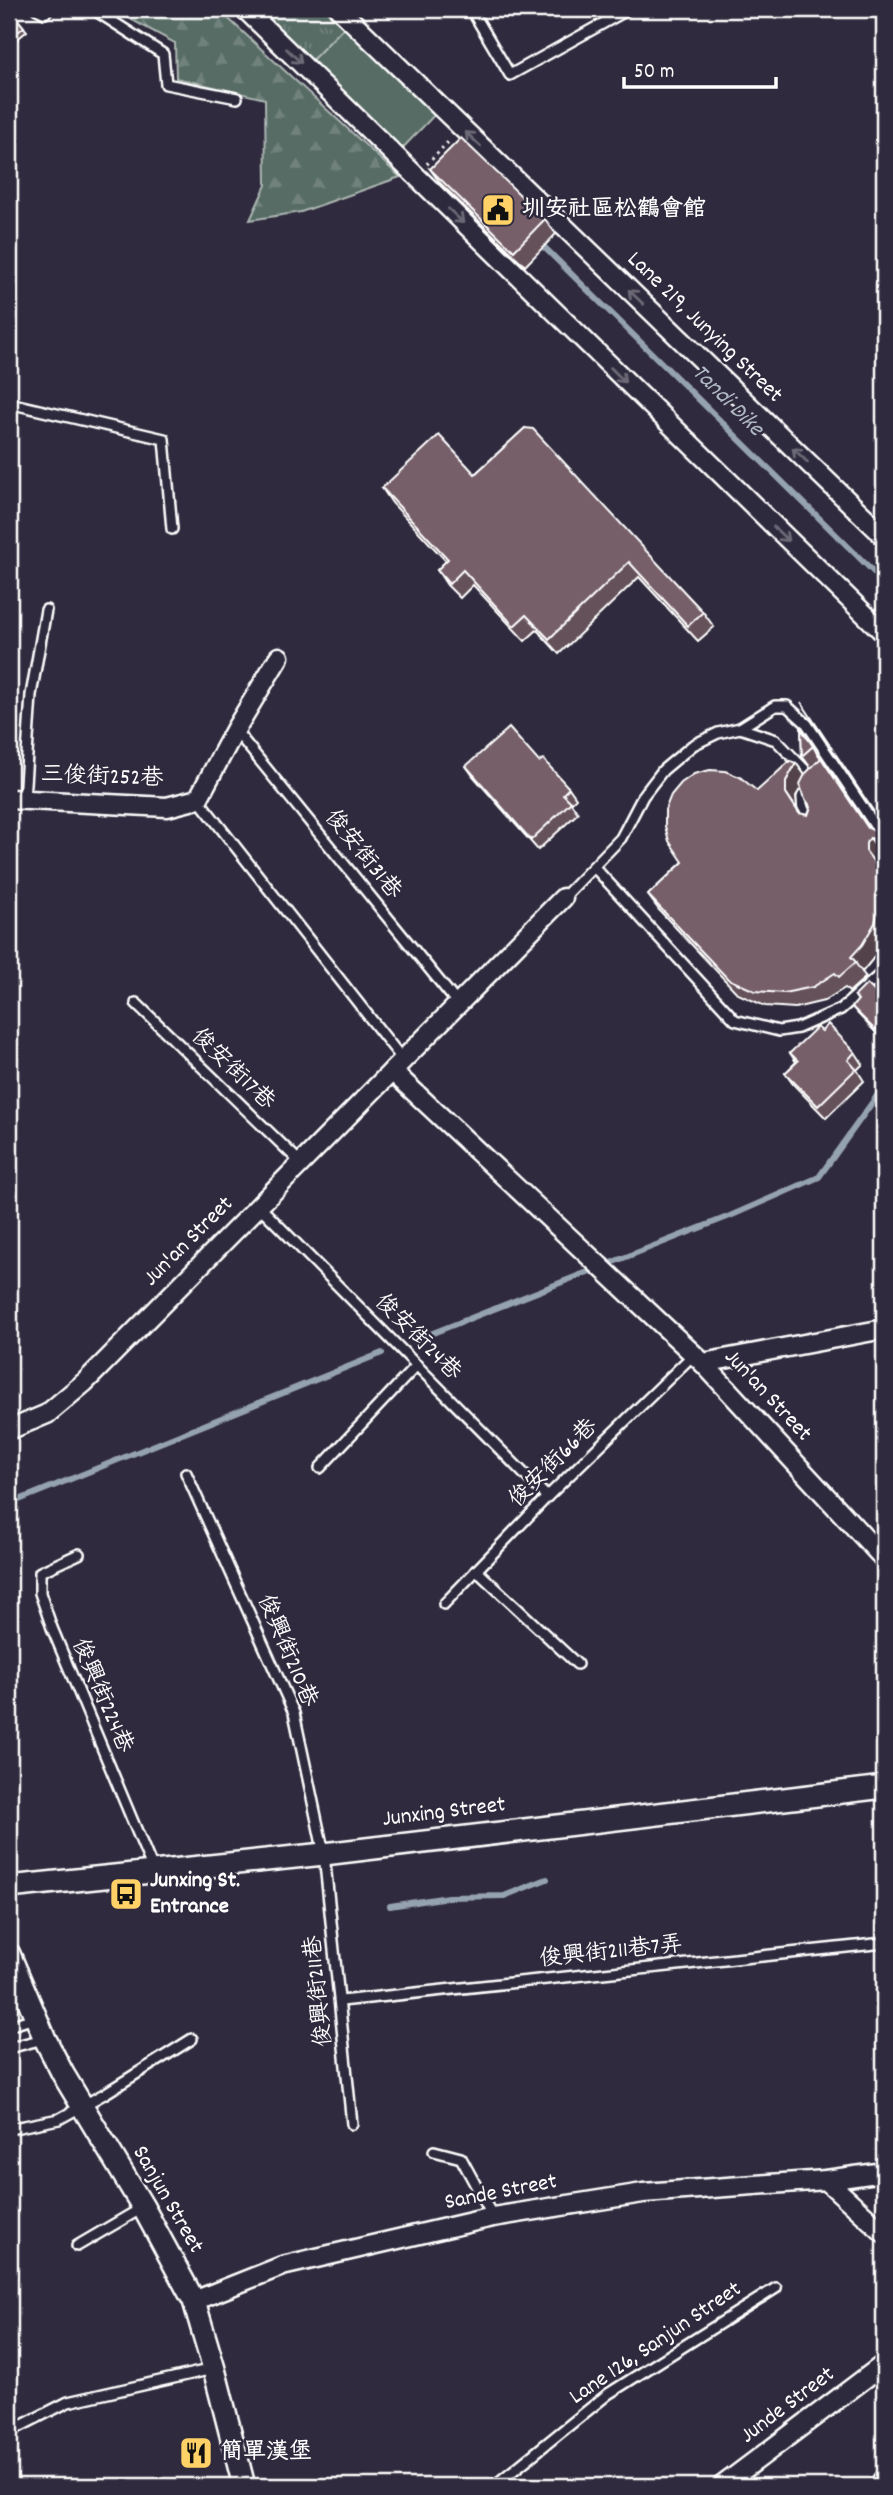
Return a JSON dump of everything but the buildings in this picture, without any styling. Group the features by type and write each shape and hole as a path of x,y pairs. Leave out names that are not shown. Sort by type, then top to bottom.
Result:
{"street":[{"path":"245,9 884,633"},
{"name":"Lane 219, Junying Street","path":"339,9 884,536"},
{"path":"198,799 279,657"},
{"name":"三俊街252巷","path":"16,799 167,807 198,799"},
{"name":"Jun'an Street","path":"9,1430 47,1414 85,1381 563,898"},
{"name":"Jun'an Street","path":"397,1066 592,1259 699,1359 884,1559"},
{"path":"699,1359 884,1329"},
{"name":"Junxing Street","path":"9,1887 324,1854 884,1787"},
{"name":"Sanjun Street","path":"9,1954 45,2039 81,2106 143,2207 194,2301 215,2369 244,2486"},
{"name":"Sande Street","path":"194,2301 282,2266 493,2217 643,2193 826,2180 884,2172"},
{"path":"826,2180 884,2233"},
{"name":"Junde Street","path":"722,2486 884,2364"}],"lane":[{"path":"37,9 45,13 48,9"},
{"path":"93,9 163,54 166,84 237,98"},
{"path":"471,9 510,75 629,9"},
{"path":"9,403 164,439 172,529"},
{"path":"16,799 46,610"},
{"path":"563,898 621,838 643,796 663,770 693,745 718,733 740,727 775,706 787,706 807,724 884,839"},
{"path":"740,727 776,740 806,771"},
{"name":"俊安街31巷","path":"235,730 458,1004"},
{"path":"822,772 832,763"},
{"path":"813,782 804,791 801,803 805,814 814,824"},
{"path":"198,799 397,1066"},
{"path":"594,867 735,1020 779,1031 798,1028 841,1009 884,971"},
{"name":"俊安街17巷","path":"136,1003 301,1163"},
{"name":"俊安街24巷","path":"259,1206 547,1497"},
{"name":"俊安街66巷","path":"444,1604 547,1497 699,1359"},
{"path":"320,1468 416,1365"},
{"name":"俊興街210巷","path":"186,1472 294,1713 324,1854"},
{"name":"俊興街224巷","path":"79,1555 40,1572 40,1593 52,1628 155,1872"},
{"path":"476,1570 577,1664"},
{"name":"俊興街211巷","path":"324,1854 352,2124"},
{"name":"俊興街211巷7弄","path":"341,2001 884,1943"},
{"path":"9,2026 36,2018"},
{"path":"9,2048 45,2039"},
{"path":"9,2129 59,2119 192,2039"},
{"path":"434,2151 461,2158 493,2217"},
{"path":"77,2246 143,2207"},
{"name":"Lane 126, Sanjun Street","path":"494,2486 608,2394 776,2288"},
{"path":"9,2432 68,2402 215,2369"},
{"path":"873,2486 884,2471"}],"path":[{"path":"416,176 462,128"}],"green space":[{"path":"112,9 218,9 400,177 301,212 250,220 266,185 265,99 176,78 175,43"},
{"path":"245,9 339,9 351,20 305,67"},
{"path":"351,20 441,108 395,156 305,67"}],"waterway":[{"name":"Tandi Dike","path":"544,247 884,582"},
{"path":"415,1340 730,1216 819,1177 884,1086"},
{"path":"9,1504 382,1353"},
{"path":"390,1906 448,1897 504,1896 547,1879"}],"place":[{"name":"圳安社區松鶴會館","path":"498,210"},
{"name":"Junxing St. Entrance","path":"126,1894"},
{"name":"簡單漢堡","path":"196,2453"}]}
